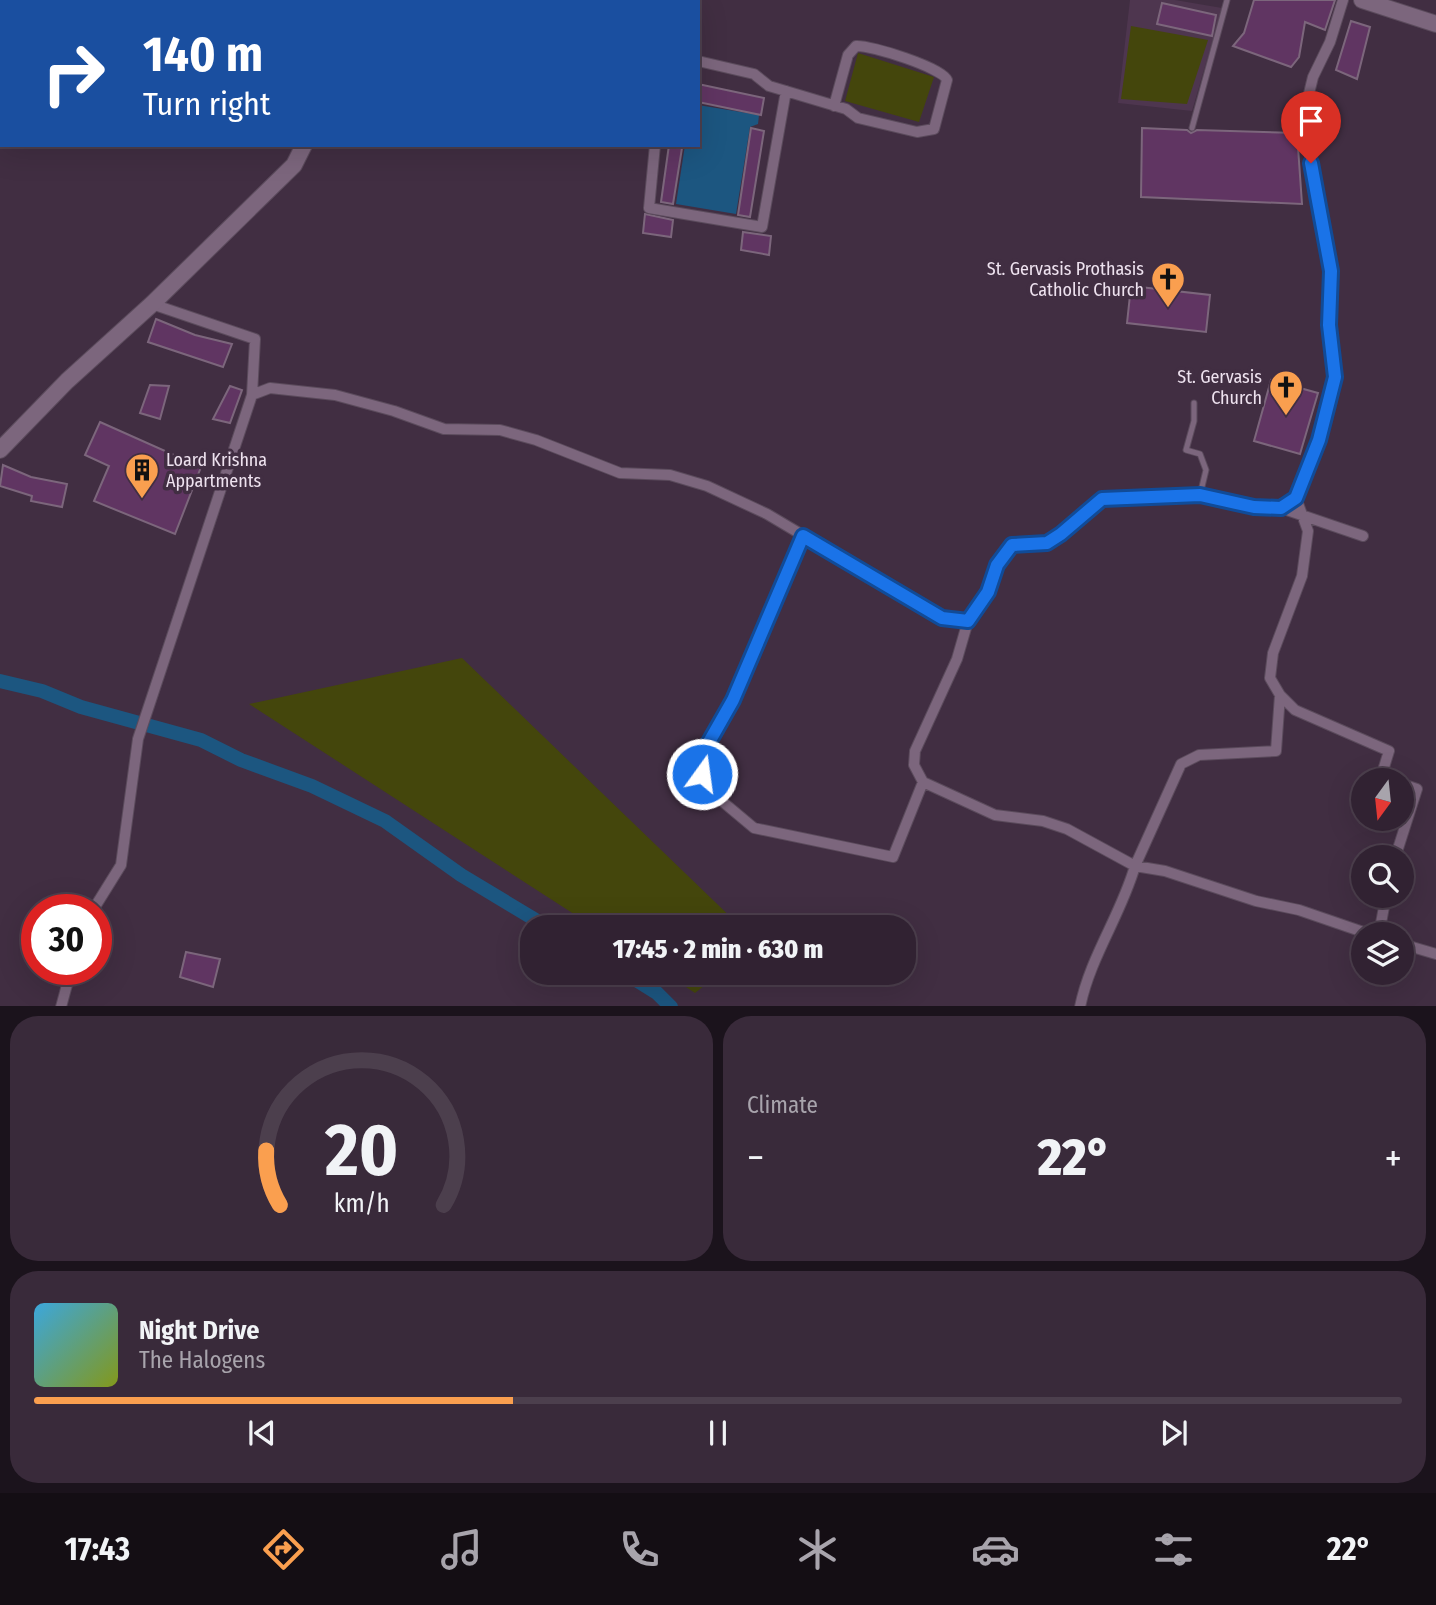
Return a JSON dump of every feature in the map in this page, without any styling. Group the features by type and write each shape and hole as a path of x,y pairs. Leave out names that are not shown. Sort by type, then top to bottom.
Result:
{"street":[{"path":"1281,508 1296,498 1319,440 1335,377 1329,325 1331,271 1303,118 1313,77 1330,42 1343,0"},
{"path":"1362,0 1436,24"},
{"path":"700,61 754,74 769,86 882,124 917,132 934,129 947,80 940,71 925,65 856,46 848,55 834,106"},
{"path":"655,147 649,208 762,227 786,92"},
{"path":"0,450 67,381 152,304 294,165 303,147"},
{"path":"103,894 121,865 138,739 145,713 252,395 255,339 152,304"},
{"path":"252,395 270,388 308,391 394,411 444,429 500,430 536,440 612,471 670,475 707,486 767,514 942,618 968,621"},
{"path":"1351,928 1299,910 1256,901 1165,871 1135,866 1066,829 1043,821 995,815 923,782 914,765 915,751 957,659 968,621 988,592 997,565 1012,545 1047,543 1102,499 1200,495 1254,507 1281,508 1363,536"},
{"path":"1296,498 1308,531 1302,576 1273,653 1270,678 1280,695 1295,710 1389,751 1384,768"},
{"path":"803,536 733,700 700,758 702,774 717,797 754,828 893,857 923,782"},
{"path":"1080,1006 1087,974 1125,901 1135,866 1181,764 1199,755 1276,751 1280,695"},
{"path":"1414,948 1436,954"},
{"path":"61,1006 67,985"}],"lane":[{"path":"1192,128 1227,0"},
{"path":"1194,403 1194,421 1186,450 1200,454 1206,470 1200,495"}],"shaded area":[{"path":"1130,0 1175,0 1222,8 1192,111 1118,103"},
{"path":"1131,26 1208,40 1187,104 1121,99"},
{"path":"858,53 934,77 919,122 845,101"},
{"path":"462,658 729,915 575,915 249,704"},
{"path":"683,985 705,985 695,993"}],"water":[{"path":"700,105 759,115 758,124 750,127 736,214 676,204 685,147 700,147"}],"building":[{"path":"1254,0 1335,0 1325,30 1305,22 1299,57 1291,67 1233,46 1244,33"},
{"path":"1162,3 1216,15 1212,36 1157,24"},
{"path":"1351,21 1370,27 1357,79 1336,70"},
{"path":"700,84 764,98 761,115 700,102"},
{"path":"751,128 764,131 750,217 738,215"},
{"path":"1142,128 1187,130 1191,133 1197,130 1297,133 1302,204 1141,197"},
{"path":"669,147 682,148 673,204 661,202"},
{"path":"645,214 673,220 671,237 643,233"},
{"path":"743,232 771,236 769,255 741,250"},
{"name":"St. Gervasis Prothasis Catholic Church","path":"1131,286 1210,295 1206,332 1127,323"},
{"path":"156,319 195,335 232,344 223,367 148,342"},
{"name":"St. Gervasis Church","path":"1271,380 1318,393 1300,454 1254,441"},
{"path":"150,385 169,386 160,419 140,413"},
{"path":"230,386 242,390 230,423 213,419"},
{"path":"100,422 201,467 175,534 94,501 109,466 85,455"},
{"path":"3,465 31,477 67,484 62,507 31,501 32,496 0,486"},
{"path":"186,952 220,959 213,987 180,977"}],"waterway":[{"path":"0,681 42,691 81,707 201,740 241,760 312,786 385,821 461,875 527,915"},
{"path":"644,985 670,1006"}],"place":[{"name":"St. Gervasis Prothasis Catholic Church","path":"1168,309"},
{"name":"St. Gervasis Church","path":"1286,417"},
{"name":"Loard Krishna Appartments","path":"142,500"}],"route":[{"path":"702,774 700,758 733,700 803,536 942,618 968,621 988,592 997,565 1012,545 1047,543 1102,499 1200,495 1254,507 1281,508 1296,498 1319,440 1328,396 1335,377 1329,325 1331,271 1316,203 1311,163"}]}
